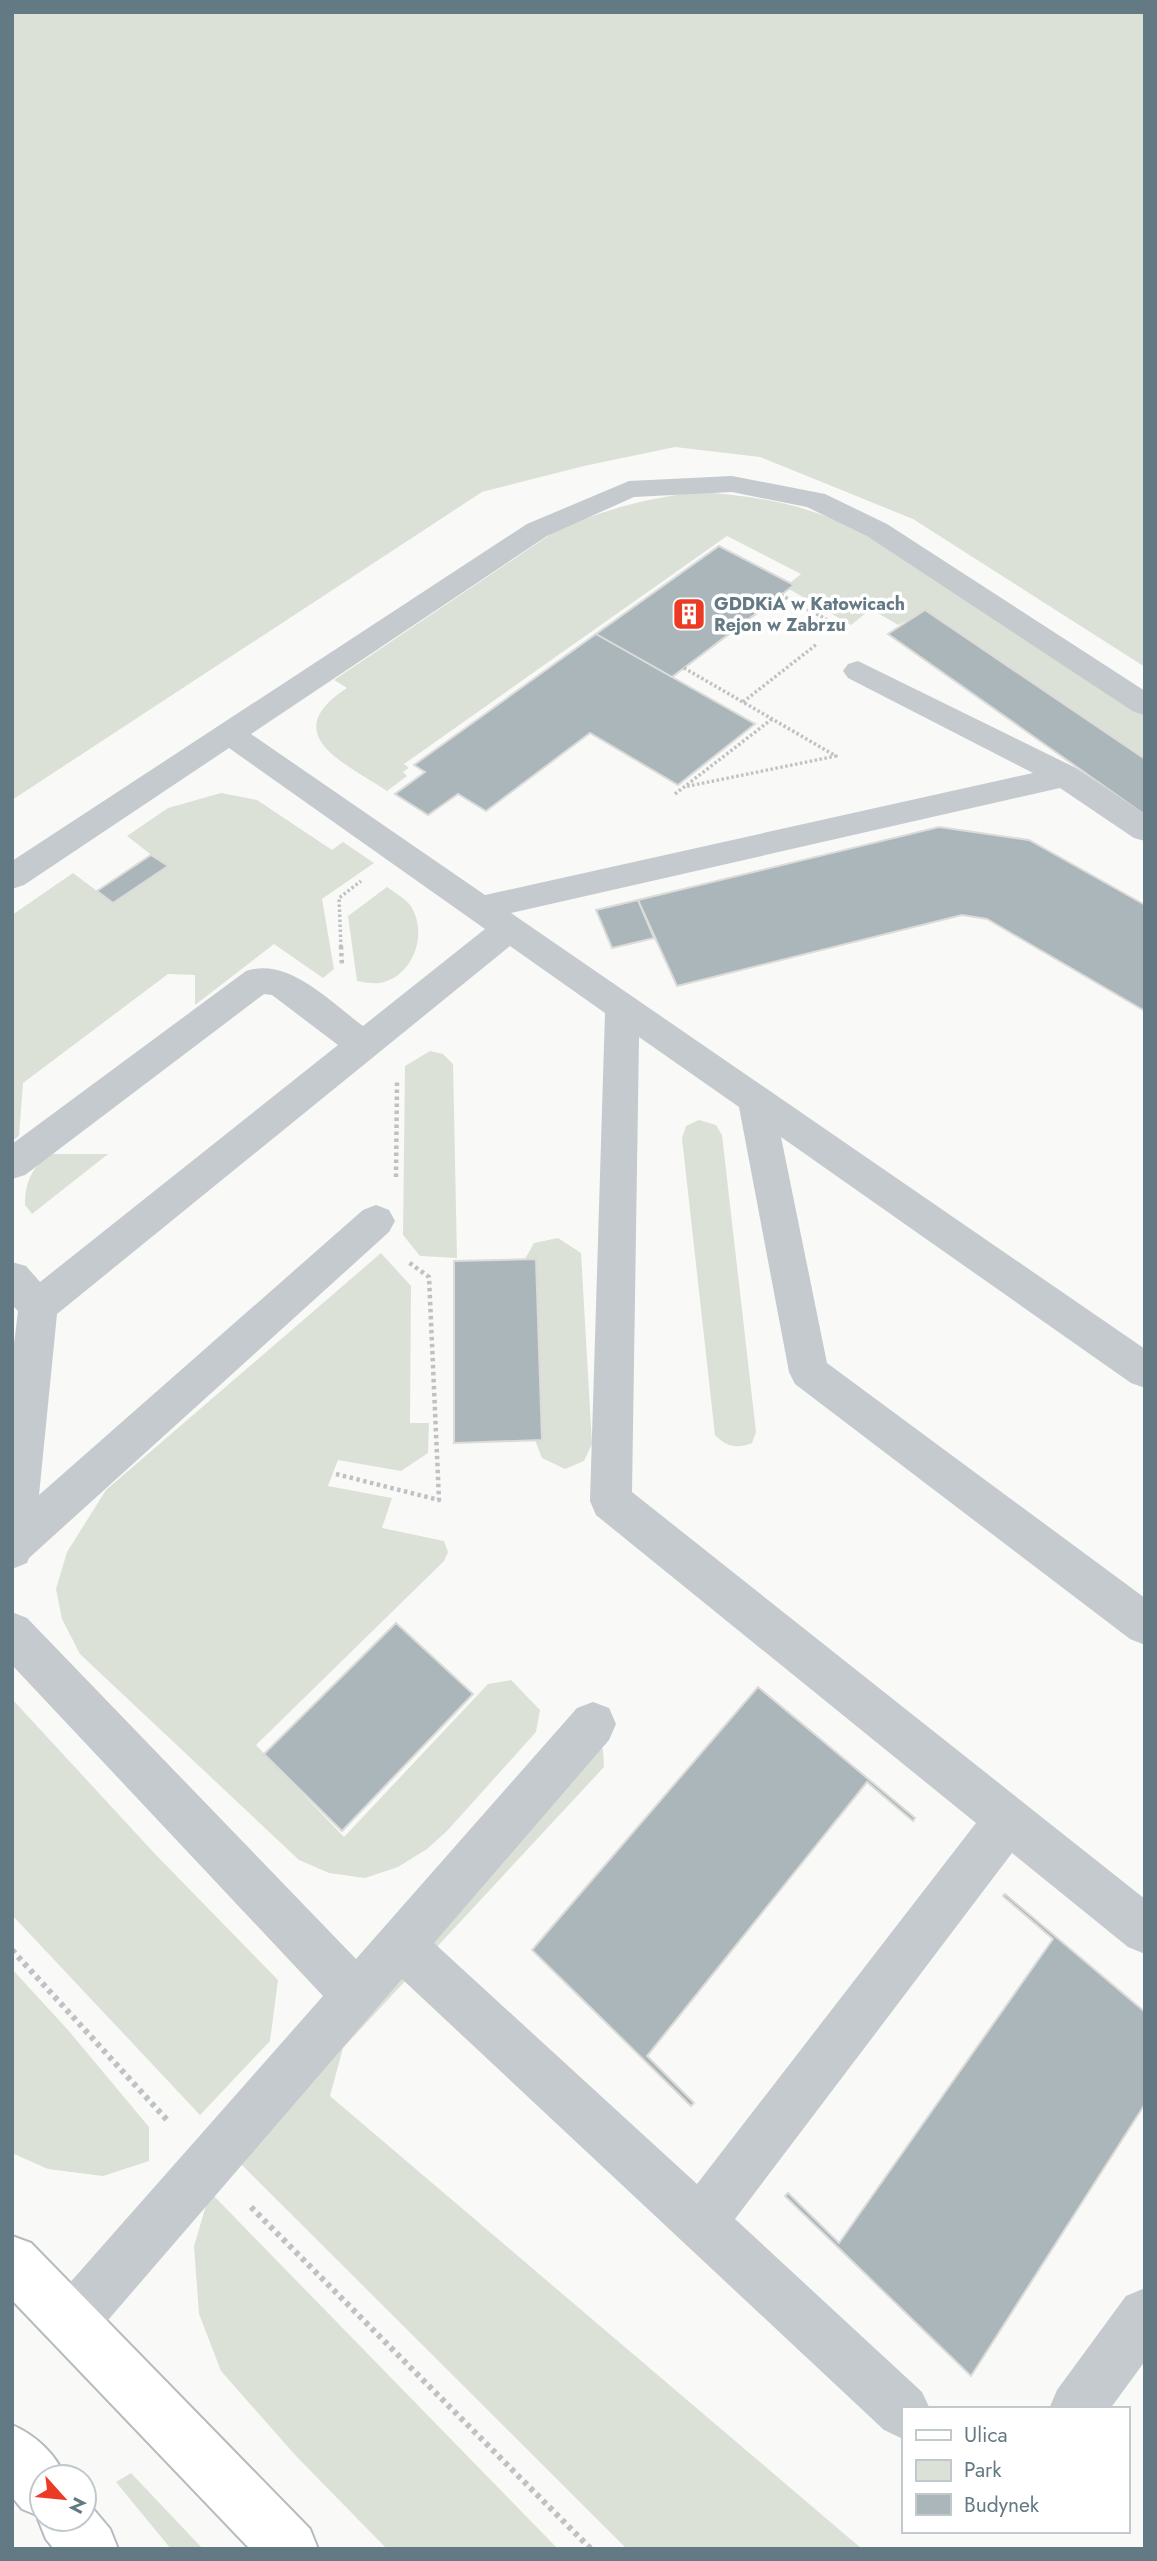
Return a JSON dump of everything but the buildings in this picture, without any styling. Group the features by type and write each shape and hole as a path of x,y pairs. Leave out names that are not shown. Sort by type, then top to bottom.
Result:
{"main road":[{"path":"12,2262 290,2549"},
{"path":"12,2453 28,2472"},
{"path":"77,2533 90,2549"}],"street":[{"path":"12,877 537,530 629,489 732,484 815,500 877,530 1145,705"},
{"path":"858,671 1065,776 1145,830"},
{"path":"230,734 1145,1371"},
{"path":"13,1547 38,1306 363,1045 494,918 1065,776"},
{"path":"12,1164 258,980 281,984 363,1045"},
{"path":"622,1006 611,1501 1145,1930"},
{"path":"755,1100 809,1372 1145,1624"},
{"path":"13,1547 376,1221"},
{"path":"12,1278 38,1306"},
{"path":"12,1633 356,1996"},
{"path":"71,2322 593,1724"},
{"path":"700,2222 1008,1820"},
{"path":"401,1945 902,2410"},
{"path":"1077,2407 1145,2315"}],"path":[{"path":"781,595 839,626 828,634"},
{"path":"743,702 818,643"},
{"path":"684,668 836,756 684,787"},
{"path":"675,794 772,719"},
{"path":"343,979 339,898 367,877"},
{"path":"396,1187 397,1070"},
{"path":"336,1474 439,1500 429,1277 407,1260"},
{"path":"12,1950 208,2165 591,2549"}],"green space":[{"path":"12,12 1145,12 1145,667 913,519 760,457 675,447 584,466 482,492 12,800"},
{"path":"699,492 783,503 822,515 862,532 1145,713 1145,759 925,611 898,625 871,609 851,625 789,589 794,586 790,583 801,574 727,536 404,764 409,768 403,772 407,776 387,791 338,759 325,747 317,734 317,720 326,705 347,688 334,680 551,534 624,506"},
{"path":"221,793 257,800 332,850 343,842 374,863 322,899 334,969 323,978 274,944 195,1005 195,975 168,974 23,1083 19,1136 12,1141 12,915 73,873 113,903 167,867 127,836 168,808"},
{"path":"387,887 408,902 417,919 414,954 400,973 391,979 377,983 357,981 348,916"},
{"path":"430,1051 443,1054 453,1064 457,1258 420,1256 403,1235 405,1066"},
{"path":"699,1120 716,1125 722,1135 756,1432 752,1443 741,1446 732,1446 715,1435 682,1138 686,1126"},
{"path":"48,1154 108,1154 32,1214 25,1205 26,1189 34,1171"},
{"path":"558,1238 581,1253 592,1444 584,1461 565,1469 542,1458 535,1440 542,1439 536,1259 525,1259 534,1243"},
{"path":"381,1253 411,1286 410,1423 429,1423 428,1453 401,1471 338,1460 328,1486 392,1498 382,1528 444,1541 448,1552 444,1561 256,1745 344,1837 488,1684 511,1680 540,1710 536,1732 447,1831 427,1849 398,1867 365,1878 329,1873 299,1860 80,1654 62,1619 56,1589 67,1552 106,1490"},
{"path":"12,1699 156,1855 278,1980 270,2041 200,2115 12,1915"},
{"path":"594,1744 603,1749 604,1767 343,2048 330,2096 862,2549 627,2549 233,2156"},
{"path":"12,1969 68,2030 149,2127 149,2161 103,2176 48,2169 12,2153"},
{"path":"210,2192 558,2549 387,2549 296,2456 221,2371 199,2314 194,2246"},
{"path":"131,2473 203,2549 171,2549 116,2482"}],"place":[{"name":"GDDKiA w Katowicach Rejon w Zabrzu","path":"689,614"}]}
